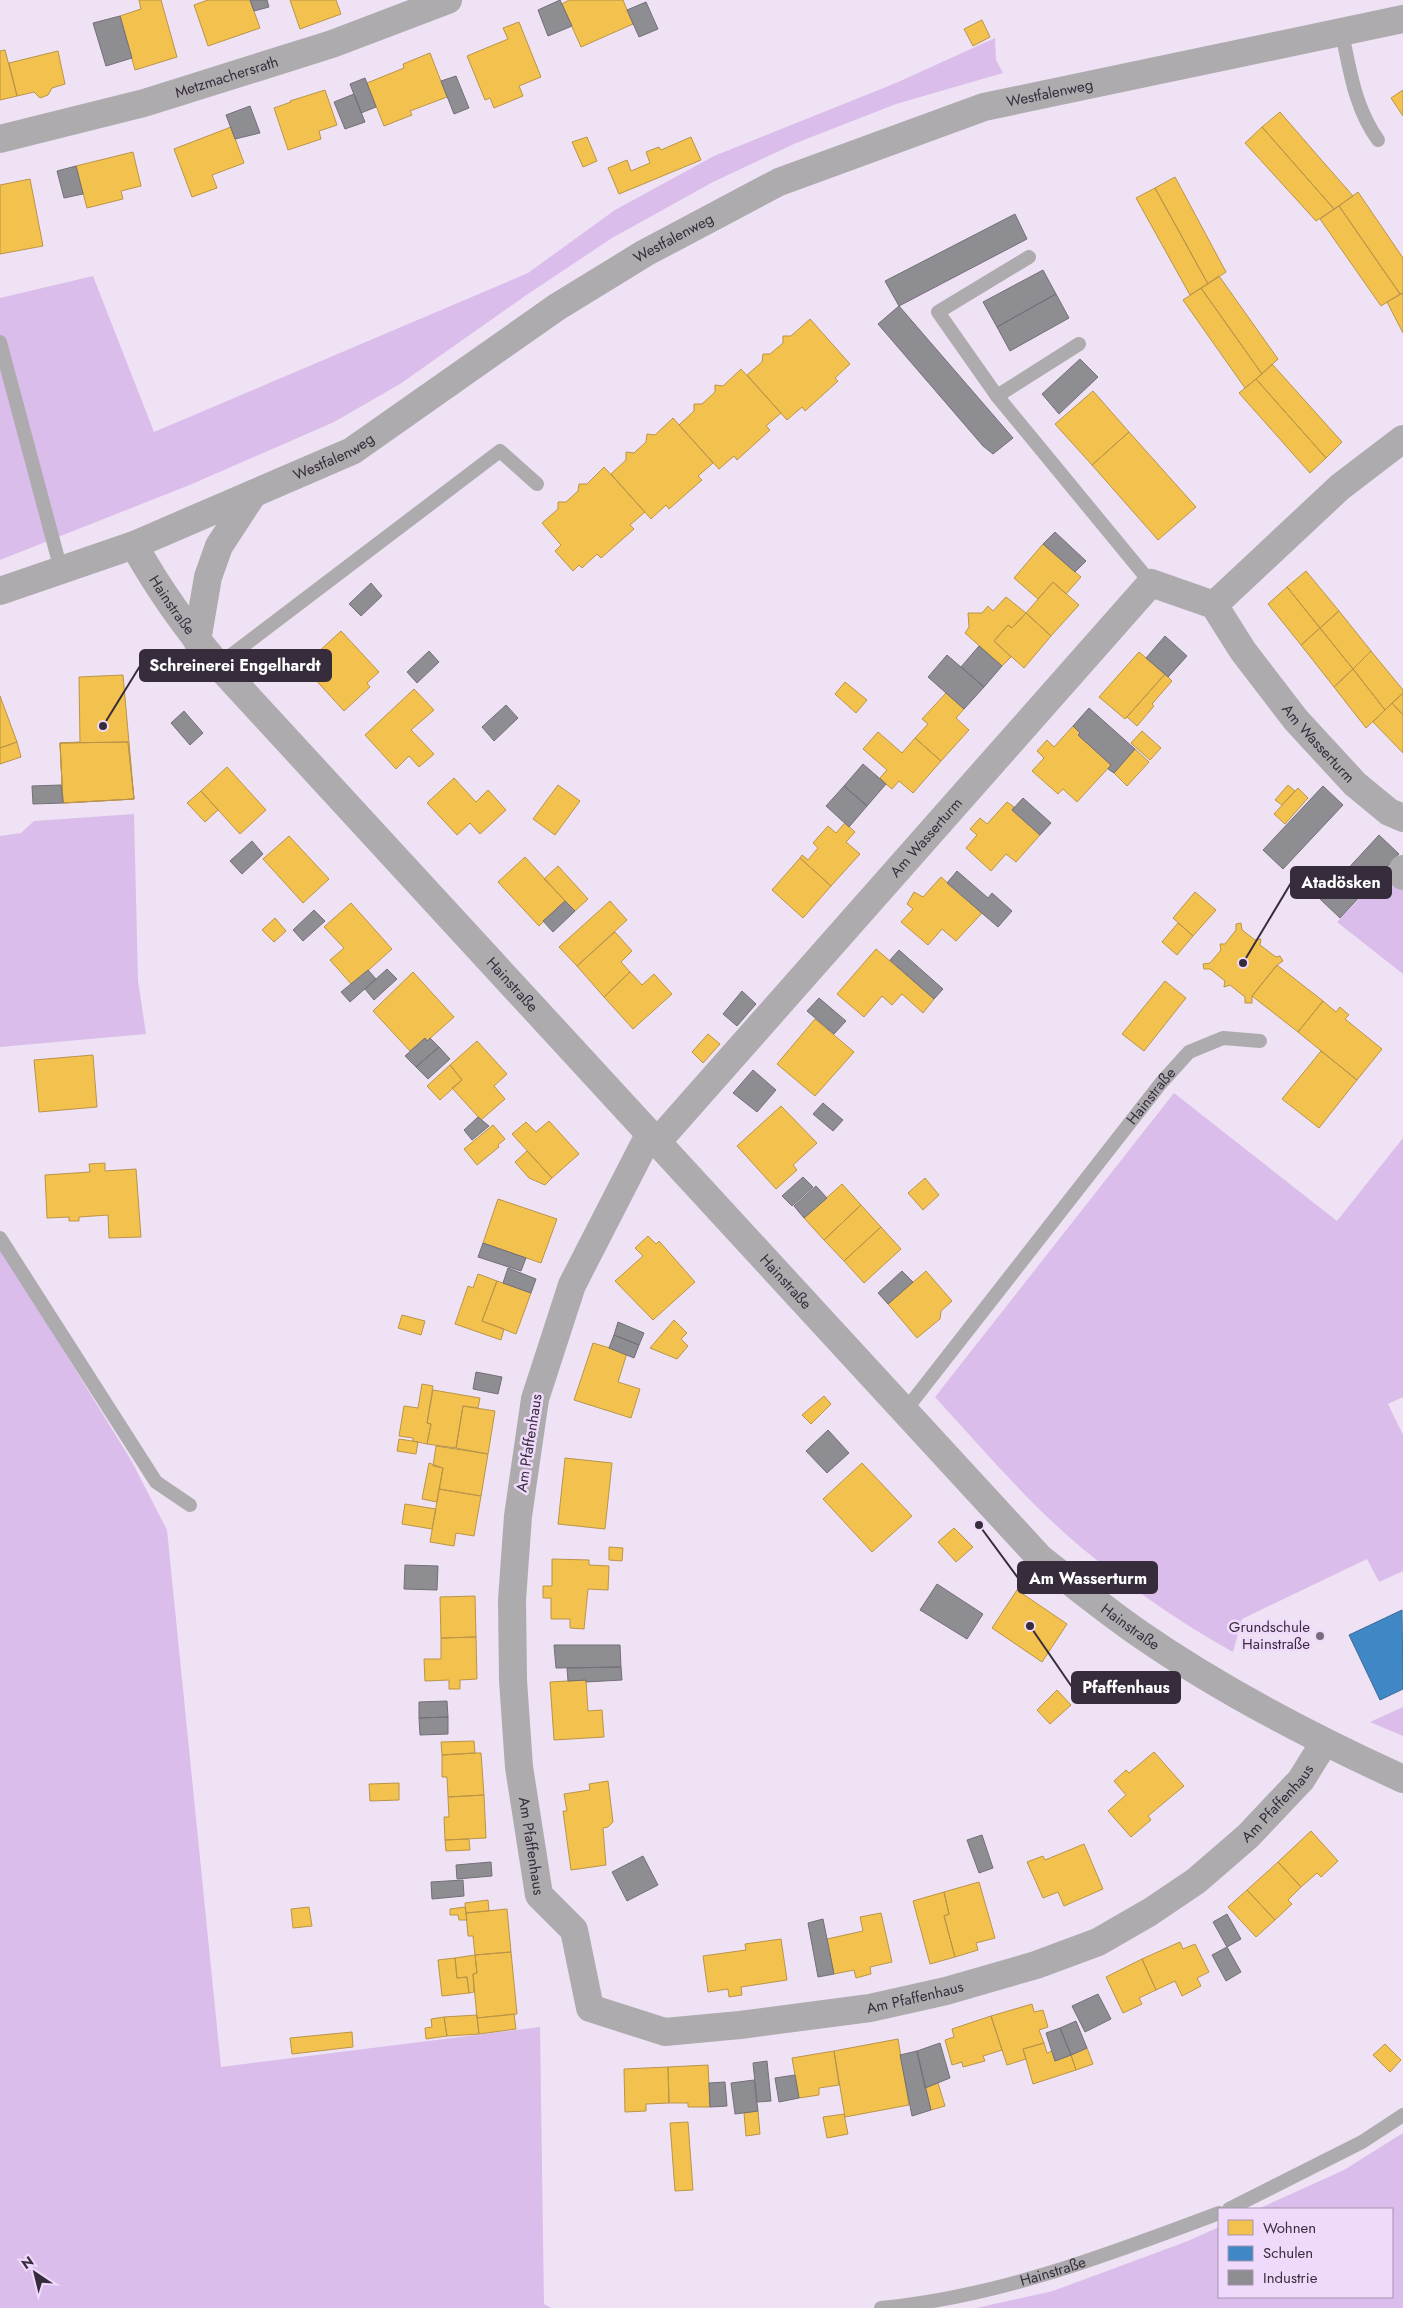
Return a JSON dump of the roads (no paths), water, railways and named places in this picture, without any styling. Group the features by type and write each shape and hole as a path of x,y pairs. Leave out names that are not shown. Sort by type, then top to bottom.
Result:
{"street":[{"name":"Metzmachersrath","path":"0,139 154,100 332,44 448,0"},
{"name":"Westfalenweg","path":"0,591 134,545 352,451 565,302 645,253 779,182 984,107 1342,34 1403,19"},
{"path":"1152,584 1214,605 1340,487 1403,439"},
{"path":"197,641 208,577 220,546 253,494"},
{"name":"Hainstraße","path":"134,545 157,586 197,641 218,665 1040,1558 1137,1632 1235,1695 1324,1742 1403,1779"},
{"name":"Am Wasserturm","path":"653,1138 1152,584"},
{"name":"Am Wasserturm","path":"1214,605 1243,651 1296,720 1355,784 1389,812 1403,818"},
{"path":"1403,870 1403,876"},
{"name":"Am Pfaffenhaus","path":"653,1138 572,1285 535,1398 518,1516 512,1600 513,1680 519,1767 539,1895 574,1930 590,2008 665,2032 740,2025 870,2008 946,1991 1036,1965 1098,1942 1150,1912 1196,1882 1248,1836 1294,1787 1324,1742"}],"lane":[{"path":"1342,34 1356,97 1366,124 1378,140"},
{"path":"1029,257 938,312 997,396 1152,584"},
{"path":"0,342 61,570"},
{"path":"997,396 1079,344"},
{"path":"218,665 500,451 537,484"},
{"name":"Hainstraße","path":"904,1412 1161,1083 1189,1052 1223,1038 1260,1041"},
{"path":"0,1238 156,1482 190,1505"},
{"path":"1231,2208 1362,2142 1403,2115"},
{"name":"Hainstraße","path":"881,2308 918,2305 1033,2278 1118,2251 1218,2213"}],"place":[{"name":"Schreinerei Engelhardt","path":"103,726"},
{"name":"Atadösken","path":"1243,963"},
{"name":"Am Wasserturm","path":"979,1525"},
{"name":"Pfaffenhaus","path":"1030,1626"},
{"name":"Grundschule Hainstraße","path":"1320,1636"}]}
